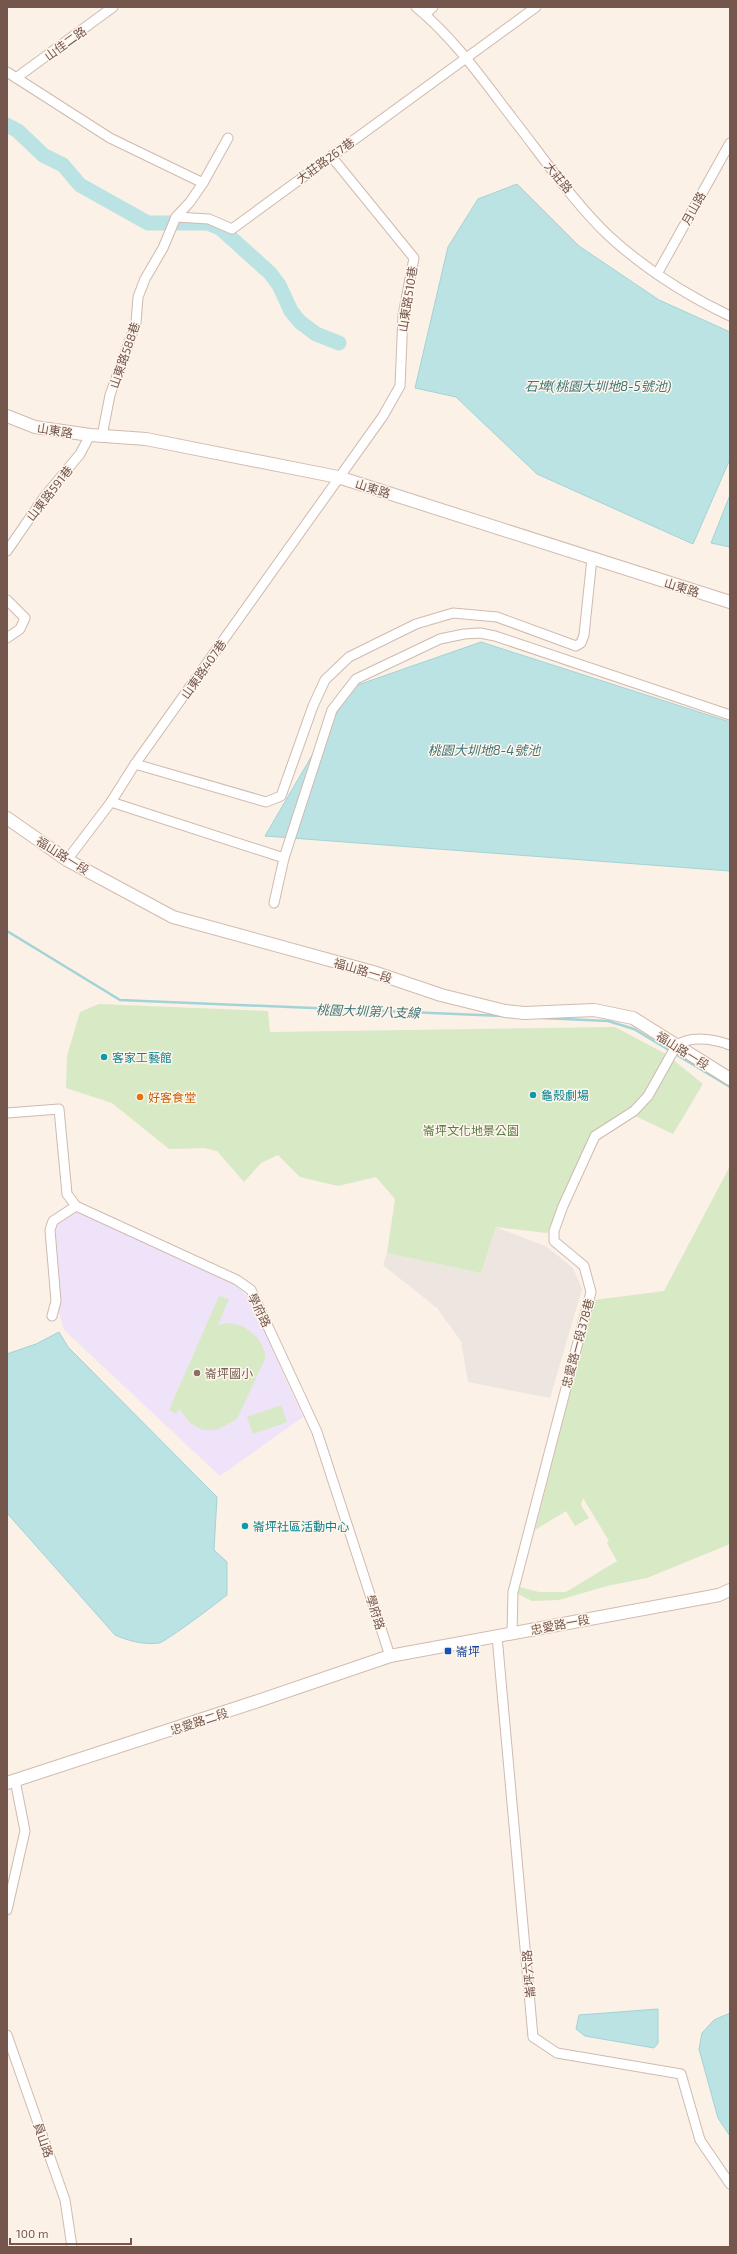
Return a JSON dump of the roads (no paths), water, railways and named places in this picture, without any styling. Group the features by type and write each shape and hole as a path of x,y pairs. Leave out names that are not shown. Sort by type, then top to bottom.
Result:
{"street":[{"name":"山佳二路","path":"16,78 114,7"},
{"name":"大莊路","path":"416,7 425,14 466,58 554,173 603,230 634,258 657,274 697,300 730,316"},
{"path":"425,14 433,7"},
{"name":"大莊路267巷","path":"176,217 209,219 232,229 536,7"},
{"path":"7,72 110,138 203,183"},
{"name":"山東路588巷","path":"96,436 136,323 138,297 145,279 163,248 176,217 190,202 203,183 228,138"},
{"name":"月山路","path":"657,274 730,143"},
{"name":"山東路510巷","path":"331,156 414,258 403,315 400,386 383,416 338,477"},
{"name":"山東路","path":"7,416 35,427 96,436 146,439 338,477 730,602"},
{"name":"山東路591巷","path":"7,551 45,496 96,436"},
{"name":"山東路407巷","path":"67,860 110,802 135,764 338,477"},
{"path":"135,764 266,802 281,796 313,706 325,680 350,657 416,624 453,613 497,617 576,646 581,643 584,635 592,558"},
{"path":"7,600 25,618 20,629 7,638"},
{"path":"274,903 284,858 332,710 356,679 440,638 480,633 495,636 730,715"},
{"path":"110,802 284,858"},
{"name":"福山路一段","path":"7,818 67,860 173,917 373,972 441,995 505,1011 539,1013 594,1010 633,1018 674,1050 730,1079"},
{"path":"674,1050 683,1040 691,1039 723,1042 730,1046"},
{"name":"忠愛路一段378巷","path":"512,1633 513,1592 591,1292 584,1266 554,1241 554,1231 562,1206 595,1136 634,1111 648,1096 674,1050"},
{"path":"7,1113 59,1109 67,1194 76,1206 53,1221 50,1230 56,1301 52,1316"},
{"name":"學府路","path":"76,1206 237,1280 252,1290 317,1432 390,1656"},
{"name":"忠愛路一段","path":"390,1656 719,1595 730,1590"},
{"name":"崙坪六路","path":"498,1636 533,2037 557,2053 681,2074 700,2140 730,2184"},
{"name":"忠愛路二段","path":"11,1782 390,1656"},
{"path":"7,1910 25,1831 11,1782"},
{"name":"員山路","path":"7,2035 65,2200 72,2247"}],"water":[{"name":"石埤(桃園大圳地8-5號池)","path":"517,184 579,246 659,300 730,332 730,459 693,544 537,474 456,397 415,388 448,247 478,199"},
{"path":"730,495 730,547 711,543"},
{"name":"桃園大圳地8-4號池","path":"481,642 730,722 730,871 265,836 352,687"},
{"path":"59,1332 68,1347 217,1497 214,1550 227,1562 227,1595 164,1641 159,1643 136,1642 115,1635 7,1513 7,1354 36,1344"},
{"path":"658,2009 658,2043 654,2048 585,2036 576,2029 579,2015"},
{"path":"730,2013 730,2136 718,2118 699,2049 702,2033 714,2020"}],"waterway":[{"path":"7,125 18,131 43,155 63,165 80,185 148,223 208,223 220,228 270,273 279,285 291,311 300,322 316,334 339,343"},
{"name":"桃園大圳第八支線","path":"7,931 120,1000 503,1016"},
{"name":"桃園大圳第八支線","path":"542,1018 608,1021 634,1029 730,1087"}],"place":[{"name":"客家工藝館","path":"104,1057"},
{"name":"龜殼劇場","path":"533,1095"},
{"name":"好客食堂","path":"140,1097"},
{"name":"崙坪國小","path":"197,1373"},
{"name":"崙坪社區活動中心","path":"245,1526"},
{"name":"崙坪","path":"448,1651"}],"park label":[{"name":"崙坪文化地景公園","path":"471,1130"}]}
